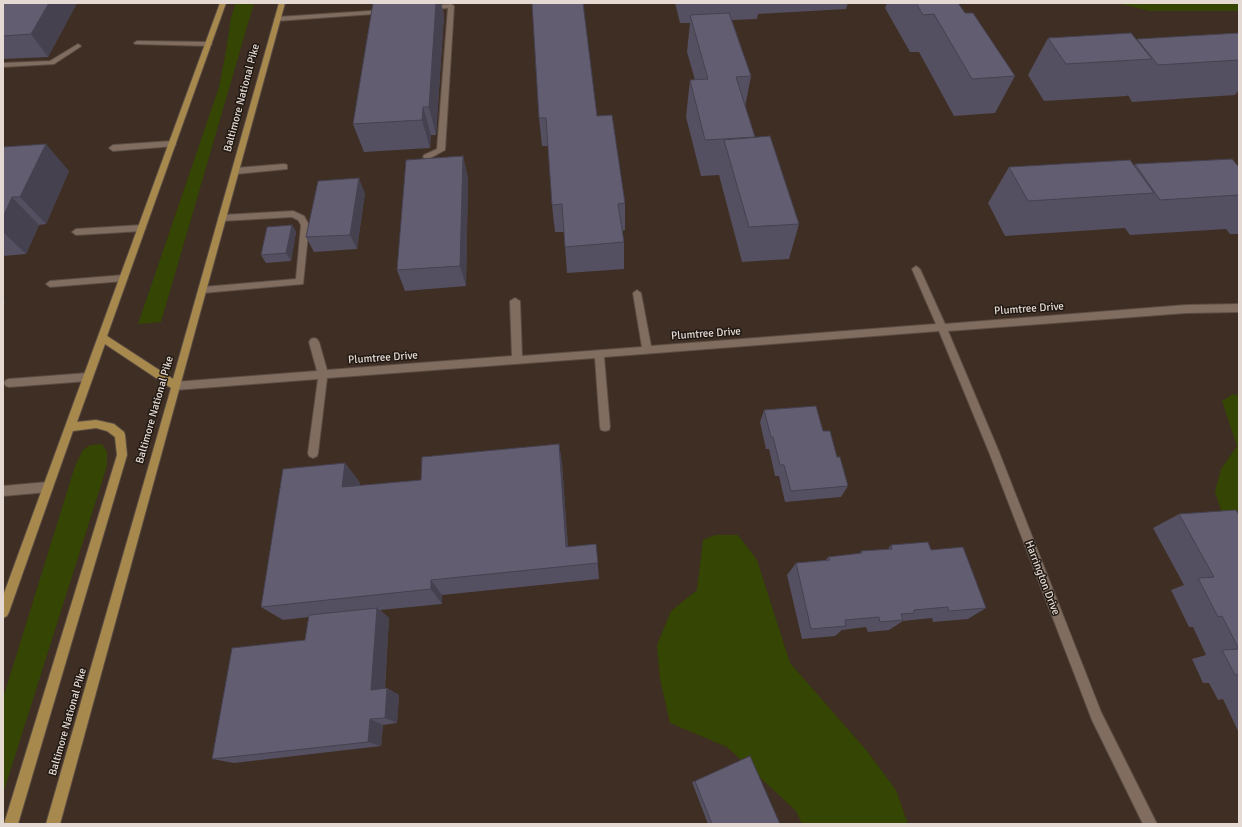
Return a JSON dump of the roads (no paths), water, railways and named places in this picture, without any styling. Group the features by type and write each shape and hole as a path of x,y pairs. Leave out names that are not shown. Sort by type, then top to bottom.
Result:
{"main road":[{"path":"3,612 223,3"},
{"name":"Baltimore National Pike","path":"53,824 282,3"},
{"path":"102,337 175,386"},
{"path":"11,824 122,455 120,435 110,427 96,424 70,427"}],"street":[{"path":"420,9 451,6 441,150 427,157"},
{"path":"277,19 389,11"},
{"path":"137,43 209,44"},
{"path":"3,65 52,63 78,46"},
{"path":"113,148 172,144"},
{"path":"236,171 284,167"},
{"path":"203,290 300,282 305,225 301,218 293,214 222,218"},
{"path":"76,232 142,228"},
{"name":"Harrington Drive","path":"916,269 997,460 1096,716 1150,824"},
{"path":"50,284 124,278"},
{"path":"637,292 647,350"},
{"path":"515,301 517,360"},
{"name":"Plumtree Drive","path":"175,386 1186,309 1239,308"},
{"path":"313,453 322,375 314,342"},
{"path":"598,354 605,427"},
{"path":"9,383 88,377"},
{"path":"3,490 48,487"}]}
